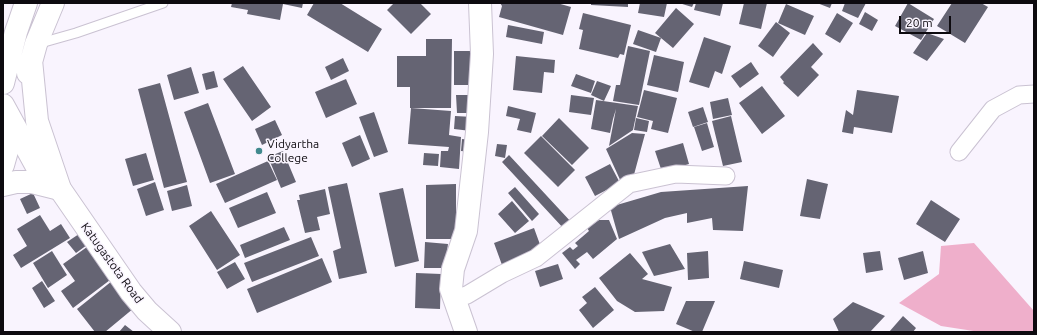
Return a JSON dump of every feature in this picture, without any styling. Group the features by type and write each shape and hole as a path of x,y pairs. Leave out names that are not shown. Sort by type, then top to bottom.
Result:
{"main road":[{"path":"3,83 16,32 26,3"},
{"name":"Katugastota Road","path":"53,3 34,52 37,121 60,189"},
{"path":"466,332 453,299 451,289 452,279 466,231 477,132 482,54 480,3"},
{"path":"3,165 34,52"},
{"name":"Katugastota Road","path":"3,105 37,167 60,189 131,292 147,311 170,332"},
{"path":"3,185 16,182 32,182 60,189"}],"street":[{"path":"959,152 994,109 1019,95 1034,94"},
{"path":"453,299 466,295 502,274 536,258 629,184 676,174 726,176"}],"lane":[{"path":"34,52 76,33 163,3"}],"shaded area":[{"path":"974,243 1034,311 1034,332 980,332 941,326 899,303 939,274 941,246"}],"building":[{"path":"232,3 303,3 302,8 283,4 280,20 247,14 248,10 231,7"},
{"path":"314,3 340,3 382,29 368,52 307,15"},
{"path":"394,3 420,3 431,14 411,34 387,10"},
{"path":"500,3 557,3 571,7 563,35 499,17 502,6"},
{"path":"591,3 628,3 628,7 591,5"},
{"path":"640,3 667,3 664,17 638,13"},
{"path":"679,3 694,3 692,7"},
{"path":"696,3 723,3 720,16 694,10"},
{"path":"744,3 767,3 761,29 739,24"},
{"path":"817,3 832,3 830,8"},
{"path":"845,3 866,3 858,18 842,11"},
{"path":"908,3 934,19 921,40 895,26"},
{"path":"952,3 981,3 988,7 965,43 937,26"},
{"path":"786,4 814,16 805,35 778,23"},
{"path":"676,8 694,24 673,48 655,33"},
{"path":"865,12 878,20 872,31 859,24"},
{"path":"583,13 631,25 624,55 620,54 618,58 579,49 583,30 579,29"},
{"path":"837,13 853,23 840,43 825,34"},
{"path":"776,22 790,33 773,57 758,46"},
{"path":"508,25 544,32 542,44 506,37"},
{"path":"638,30 661,38 656,52 633,44"},
{"path":"927,33 944,39 927,61 913,53"},
{"path":"704,37 731,46 722,74 715,71 709,88 689,82"},
{"path":"426,39 452,39 451,108 410,108 410,87 397,87 397,56 426,56"},
{"path":"813,43 823,54 811,67 819,75 798,97 783,83 784,82 780,77"},
{"path":"628,46 650,51 639,105 613,101 616,85 620,85"},
{"path":"454,51 473,51 473,85 454,85"},
{"path":"654,55 684,62 678,92 647,85"},
{"path":"516,56 555,60 554,73 544,72 542,93 513,90"},
{"path":"343,58 349,71 331,80 325,67"},
{"path":"751,62 759,74 740,88 731,76"},
{"path":"243,66 271,107 252,121 223,79"},
{"path":"191,67 199,93 174,100 167,75"},
{"path":"214,71 218,87 206,90 202,74"},
{"path":"576,74 595,81 591,93 571,86"},
{"path":"346,79 357,104 326,118 315,92"},
{"path":"597,81 611,86 604,101 591,95"},
{"path":"160,83 187,182 164,188 138,89"},
{"path":"762,86 785,116 762,134 739,103"},
{"path":"644,90 677,98 668,133 651,129 653,121 637,117"},
{"path":"857,90 899,96 892,133 854,127 853,134 842,132 846,110 853,115"},
{"path":"456,95 472,95 472,113 457,113"},
{"path":"571,95 594,98 591,115 569,112"},
{"path":"728,98 732,115 713,119 710,102"},
{"path":"596,100 638,106 633,130 609,146 616,109 610,133 591,129"},
{"path":"208,103 235,174 210,183 184,112"},
{"path":"508,106 536,113 531,133 517,130 520,119 506,116"},
{"path":"703,107 708,122 693,127 688,112"},
{"path":"411,108 451,111 449,135 461,137 459,169 440,167 441,151 448,151 449,147 408,144"},
{"path":"374,112 388,152 374,157 359,117"},
{"path":"455,116 473,117 471,131 454,129"},
{"path":"731,116 742,162 723,166 712,121"},
{"path":"559,118 589,148 572,165 542,136"},
{"path":"636,118 649,121 647,132 634,130"},
{"path":"275,120 282,135 262,145 255,129"},
{"path":"707,123 714,147 702,151 694,127"},
{"path":"632,133 645,134 632,182 622,184 606,149"},
{"path":"360,135 370,159 352,167 342,143"},
{"path":"541,136 575,170 558,187 524,153"},
{"path":"462,139 471,140 470,152 461,151"},
{"path":"683,143 689,164 662,172 655,151"},
{"path":"497,144 507,145 505,158 495,156"},
{"path":"283,151 296,182 281,188 268,157"},
{"path":"146,153 154,180 133,186 125,159"},
{"path":"424,153 439,154 438,166 423,165"},
{"path":"509,155 572,223 565,230 502,162"},
{"path":"268,161 277,180 225,203 216,184"},
{"path":"610,164 620,183 595,196 585,177"},
{"path":"807,179 828,184 820,219 800,216"},
{"path":"155,182 164,210 146,216 137,189"},
{"path":"347,183 367,273 339,279 333,251 341,248 328,187"},
{"path":"456,184 456,239 426,239 426,185"},
{"path":"187,185 192,206 172,211 167,191"},
{"path":"748,186 743,231 713,230 712,218 687,223 687,213 665,218 619,239 610,207 661,192"},
{"path":"515,187 539,214 532,221 508,193"},
{"path":"403,188 419,261 395,267 379,193"},
{"path":"325,189 330,214 317,217 320,230 305,233 297,200 300,200 299,195"},
{"path":"267,192 276,213 238,228 229,208"},
{"path":"33,193 40,208 27,214 20,199"},
{"path":"931,200 960,219 945,242 916,224"},
{"path":"512,201 529,221 515,233 498,214"},
{"path":"211,211 240,255 217,270 189,226"},
{"path":"40,215 50,231 61,224 70,238 21,268 13,255 27,246 17,229"},
{"path":"599,220 609,220 617,239 593,259 587,252 576,260 580,264 575,269 562,253 570,247 573,250 578,246 575,243 589,231 587,228"},
{"path":"284,227 290,240 245,258 240,245"},
{"path":"534,228 542,250 502,265 494,243"},
{"path":"79,234 87,245 76,253 67,242"},
{"path":"311,237 319,256 252,282 244,263"},
{"path":"425,242 448,244 445,268 424,268"},
{"path":"670,244 685,269 654,276 642,252"},
{"path":"87,247 110,280 73,308 61,291 75,281 63,264"},
{"path":"52,251 67,275 48,288 33,263"},
{"path":"708,251 709,278 688,280 687,253"},
{"path":"880,251 883,270 866,273 863,253"},
{"path":"923,251 928,273 904,280 898,258"},
{"path":"630,253 648,274 642,279 672,287 664,311 635,312 617,301 599,278"},
{"path":"322,258 332,282 257,313 247,289"},
{"path":"744,261 783,270 779,288 740,279"},
{"path":"235,262 245,279 227,289 217,272"},
{"path":"558,264 563,279 540,287 535,271"},
{"path":"416,273 441,274 440,309 415,308"},
{"path":"42,281 55,301 44,308 32,288"},
{"path":"112,281 134,308 105,332 95,332 77,309"},
{"path":"595,287 614,310 593,328 579,310 587,303 582,297"},
{"path":"686,301 715,301 702,332 695,332 676,324"},
{"path":"853,302 885,316 870,332 839,332 833,319"},
{"path":"903,316 916,328 913,332 889,332"},
{"path":"125,325 134,332 119,332"}],"place":[{"name":"Vidyartha College","path":"259,151"}]}
